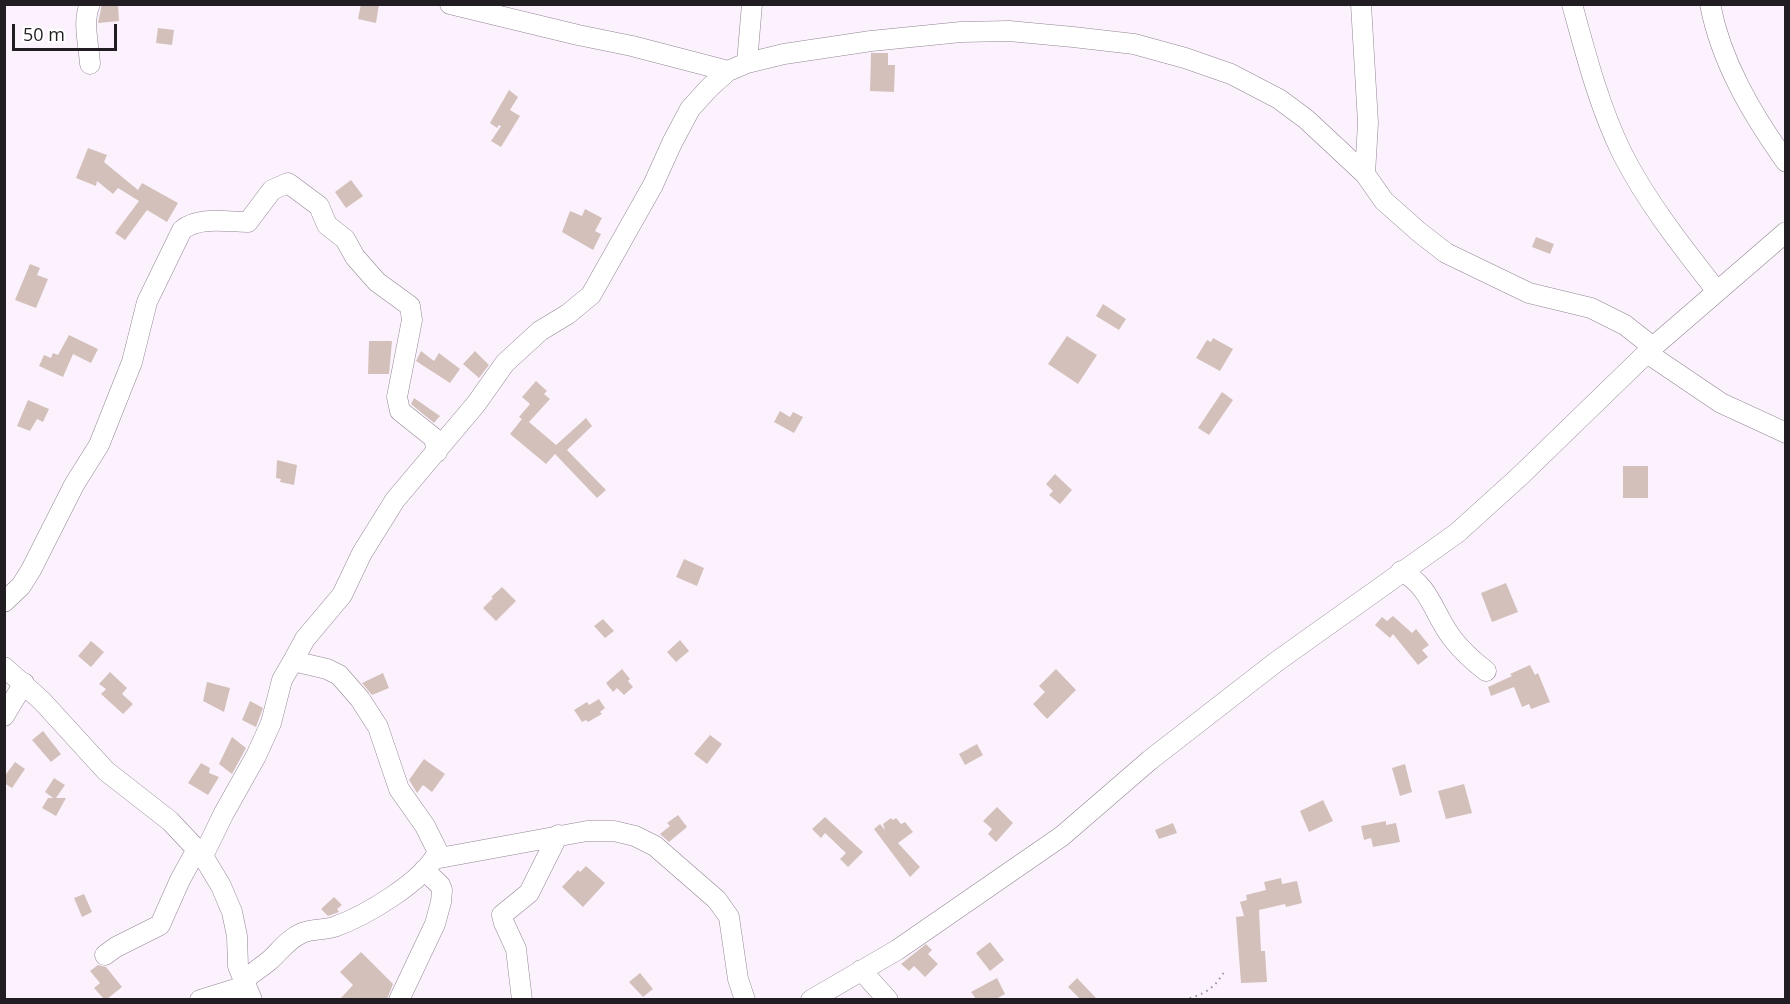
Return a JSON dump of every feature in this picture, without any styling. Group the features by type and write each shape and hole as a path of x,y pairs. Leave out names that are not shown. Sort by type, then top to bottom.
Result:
{"street":[{"path":"90,4 87,28 90,64"},
{"path":"450,4 632,45 728,71"},
{"path":"747,63 752,4"},
{"path":"1362,4 1368,123 1365,174"},
{"path":"1572,4 1598,96 1622,154 1643,190 1716,290"},
{"path":"1710,4 1714,28 1742,93 1785,162"},
{"path":"105,955 160,925 180,880 200,853 256,756 271,723 282,680 305,639 342,595 362,553 395,500 476,404 505,363 540,331 568,314 591,295 649,194 690,109 728,71 747,63 784,54 871,41 962,32 1009,32 1134,44 1185,58 1231,75 1279,99 1306,119 1365,174 1384,201 1446,253 1529,292 1591,308 1625,325 1650,350 1721,403 1785,433"},
{"path":"4,602 21,586 31,570 74,485 99,445 132,362 147,302 182,230 189,224 248,222 272,190 288,183 319,206 327,225 345,239 355,257 377,282 410,306 412,320 398,397 400,411 434,438 437,452"},
{"path":"811,999 897,950 1062,836 1159,753 1276,662 1457,533 1520,476 1650,350 1785,232"},
{"path":"1401,571 1415,579 1425,590 1452,638 1470,660 1486,671"},
{"path":"200,999 247,988 289,941 302,933 330,928 364,913 418,877 438,852 434,841 399,789 378,727 360,699 339,675 327,669 293,661"},
{"path":"4,667 24,683 106,771 170,820 200,853 221,886 232,912 237,936 238,966 247,988"},
{"path":"4,716 24,683"},
{"path":"429,864 558,835 587,831 614,831 635,836 655,846 717,900 729,917 738,979 745,999"},
{"path":"522,999 516,949 502,915 528,893 558,835"},
{"path":"399,999 435,924 441,902 442,890 429,864"},
{"path":"861,970 888,999"}],"path":[{"path":"1184,999 1199,995 1216,985 1226,969"}],"building":[{"path":"102,4 118,4 119,21 98,23"},
{"path":"361,4 379,4 376,23 358,19"},
{"path":"158,28 174,30 172,45 156,43"},
{"path":"871,53 888,53 888,65 895,65 894,92 870,91"},
{"path":"509,90 518,97 510,110 520,116 501,147 491,141 501,126 497,128 490,123"},
{"path":"88,148 107,155 104,162 138,190 142,183 178,203 167,222 147,210 125,240 115,233 139,201 118,188 113,194 97,181 96,186 76,178"},
{"path":"351,180 363,196 346,208 335,192"},
{"path":"585,209 602,218 595,231 601,234 593,250 562,232 570,211 582,216"},
{"path":"1536,237 1554,244 1550,254 1532,247"},
{"path":"30,264 40,268 37,275 48,279 36,308 15,300"},
{"path":"1103,304 1126,319 1119,330 1096,316"},
{"path":"69,335 98,349 91,363 73,354 63,377 39,366 44,355 51,358 53,353 58,355"},
{"path":"1067,336 1097,355 1078,384 1048,364"},
{"path":"1213,338 1233,349 1220,371 1196,358 1207,340 1211,342"},
{"path":"369,341 392,341 389,374 368,374"},
{"path":"421,351 434,361 439,353 460,369 450,383 416,361"},
{"path":"475,351 489,365 479,378 463,364"},
{"path":"536,381 547,391 544,394 550,399 529,422 556,445 586,418 592,426 567,450 606,490 597,498 555,454 546,464 510,434 522,419 519,417 530,404 522,397"},
{"path":"1222,392 1233,400 1209,435 1198,428"},
{"path":"414,398 440,416 434,423 411,404"},
{"path":"28,400 49,409 43,422 37,419 30,431 17,426"},
{"path":"780,411 790,417 793,412 803,417 794,433 774,422"},
{"path":"277,460 297,465 294,485 280,482 281,479 276,478"},
{"path":"1623,466 1648,466 1648,498 1623,498"},
{"path":"1055,474 1072,490 1060,504 1049,495 1053,491 1046,484"},
{"path":"684,559 704,568 697,586 676,577"},
{"path":"1506,583 1518,612 1492,622 1481,593"},
{"path":"502,587 516,601 496,621 483,608"},
{"path":"1393,616 1412,633 1416,629 1429,645 1422,650 1428,657 1418,665 1393,634 1390,638 1375,625 1382,617 1387,621"},
{"path":"603,619 614,631 605,638 594,626"},
{"path":"680,640 689,651 676,662 667,652"},
{"path":"91,641 104,652 91,667 78,656"},
{"path":"1530,665 1535,675 1538,673 1550,702 1531,709 1529,704 1522,707 1514,687 1491,696 1488,687"},
{"path":"622,669 633,687 624,695 617,688 613,692 606,683"},
{"path":"1056,669 1076,690 1047,719 1033,704 1045,692 1039,686"},
{"path":"110,672 127,688 122,694 133,704 123,714 101,694 106,689 99,684"},
{"path":"383,673 389,688 372,695 362,683"},
{"path":"207,682 230,688 224,712 203,701"},
{"path":"599,699 605,708 600,712 602,714 588,722 586,720 582,722 574,710 587,702 589,705"},
{"path":"250,701 263,708 256,727 242,720"},
{"path":"43,731 61,754 51,762 32,740"},
{"path":"710,735 722,744 707,764 694,754"},
{"path":"232,737 246,748 232,774 219,764"},
{"path":"977,744 983,755 965,765 959,754"},
{"path":"424,759 445,774 432,792 423,785 417,793 409,780"},
{"path":"15,762 25,769 12,788 4,783 4,777"},
{"path":"201,763 210,768 209,773 219,777 208,795 188,783"},
{"path":"1405,764 1412,792 1400,796 1392,768"},
{"path":"54,778 65,785 56,798 66,798 56,816 42,808 48,798 53,798 45,792"},
{"path":"1464,784 1472,813 1446,819 1438,791"},
{"path":"1323,800 1333,821 1309,832 1300,811"},
{"path":"997,807 1013,823 996,842 988,834 992,829 983,821"},
{"path":"678,815 687,827 669,842 660,834 670,826 667,823"},
{"path":"825,817 863,852 848,867 840,859 846,853 825,833 821,838 812,829"},
{"path":"891,818 893,820 896,818 901,824 905,822 913,832 898,843 920,867 910,877 874,829 880,824 885,830 883,824"},
{"path":"1386,821 1386,825 1396,823 1400,842 1373,847 1371,838 1364,840 1361,826"},
{"path":"1173,823 1177,833 1159,839 1155,830"},
{"path":"586,866 605,883 583,907 562,887 578,870 580,872"},
{"path":"1281,878 1282,884 1297,881 1302,903 1259,910 1261,951 1265,951 1267,982 1241,983 1236,917 1244,916 1240,902 1247,900 1246,895 1266,890 1264,882"},
{"path":"84,894 92,912 82,917 74,898"},
{"path":"334,897 342,905 337,909 339,912 328,916 321,909"},
{"path":"990,942 1004,960 990,971 976,953"},
{"path":"926,944 932,950 928,954 938,964 925,977 914,966 909,971 901,964"},
{"path":"361,952 393,984 387,999 340,999 353,985 340,972"},
{"path":"98,965 106,967 122,987 107,999 104,999 94,988 100,983 90,971"},
{"path":"640,973 653,989 643,997 629,982"},
{"path":"997,978 1005,994 996,999 976,999 971,992"},
{"path":"1077,978 1097,999 1080,999 1068,987"}]}
